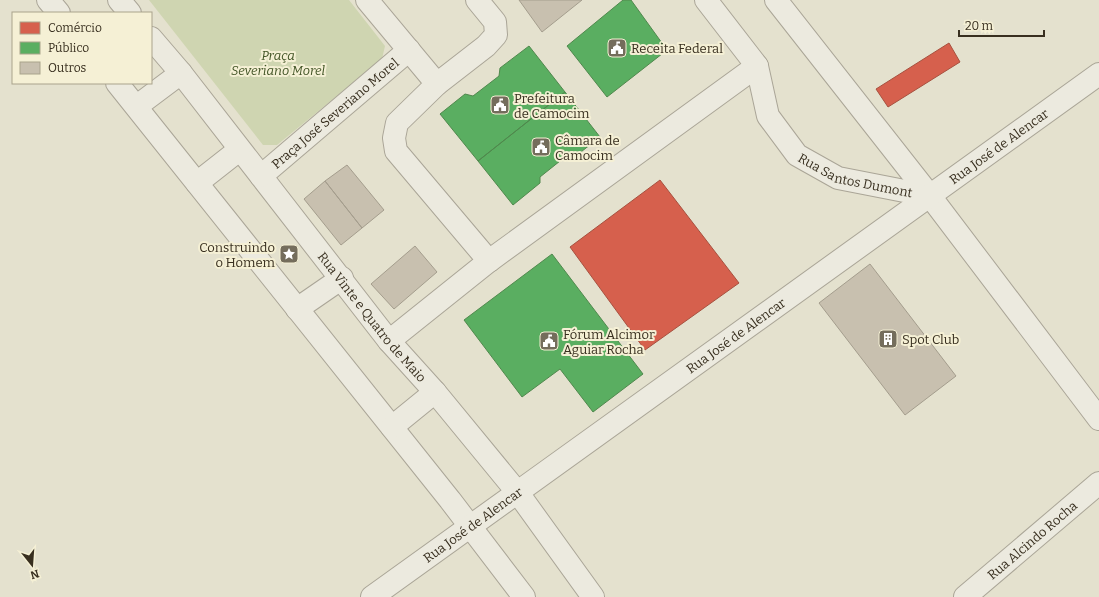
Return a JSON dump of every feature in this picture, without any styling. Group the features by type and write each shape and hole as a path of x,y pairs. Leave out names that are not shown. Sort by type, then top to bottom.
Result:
{"street":[{"path":"48,0 58,12"},
{"path":"119,0 129,12"},
{"name":"Praça José Severiano Morel","path":"367,0 436,84"},
{"path":"477,0 495,22 496,34 486,46 436,84 397,123 394,138 396,151 489,261"},
{"name":"Rua Santos Dumont","path":"706,0 757,66 768,116 796,155 838,178 930,196"},
{"name":"Rua Santos Dumont","path":"776,0 930,196 1099,419"},
{"name":"Rua Vinte e Quatro de Maio","path":"152,39 342,278 389,341 436,392 518,493 593,597"},
{"name":"Praça José Severiano Morel","path":"261,176 409,50"},
{"path":"389,341 489,261 757,66"},
{"path":"137,106 180,73"},
{"name":"Rua José de Alencar","path":"372,597 1099,74"},
{"path":"118,84 137,106 392,427 524,597"},
{"path":"197,183 239,150"},
{"path":"297,309 342,278"},
{"path":"392,427 436,392"},
{"name":"Rua Alcindo Rocha","path":"965,597 1099,483"}],"green space":[{"name":"Praça Severiano Morel","path":"149,0 349,0 385,46 382,59 277,145 263,145"}],"building: Comércio":[{"path":"949,43 960,62 888,107 876,89"},
{"path":"660,180 739,283 645,350 570,247"}],"building: Público":[{"name":"Receita Federal","path":"623,0 631,0 667,50 607,97 567,46"},
{"name":"Prefeitura de Camocim","path":"529,46 565,92 478,161 440,114 465,94 473,96 499,76 500,68"},
{"name":"Câmara de Camocim","path":"565,92 600,137 572,159 565,157 540,177 540,183 513,205 478,161"},
{"name":"Fórum Alcimor Aguiar Rocha","path":"552,254 643,374 593,412 560,369 522,397 464,320"}],"building: Outros":[{"path":"519,0 582,0 542,32"},
{"path":"347,165 384,210 362,228 325,181"},
{"path":"325,181 362,228 341,245 304,199"},
{"path":"415,246 437,272 394,309 371,284"},
{"name":"Spot Club","path":"870,264 956,376 905,415 819,303"}],"place":[{"name":"Receita Federal","path":"617,48"},
{"name":"Prefeitura de Camocim","path":"500,105"},
{"name":"Câmara de Camocim","path":"541,147"},
{"name":"Construindo o Homem","path":"289,254"},
{"name":"Spot Club","path":"888,339"},
{"name":"Fórum Alcimor Aguiar Rocha","path":"549,341"}]}
